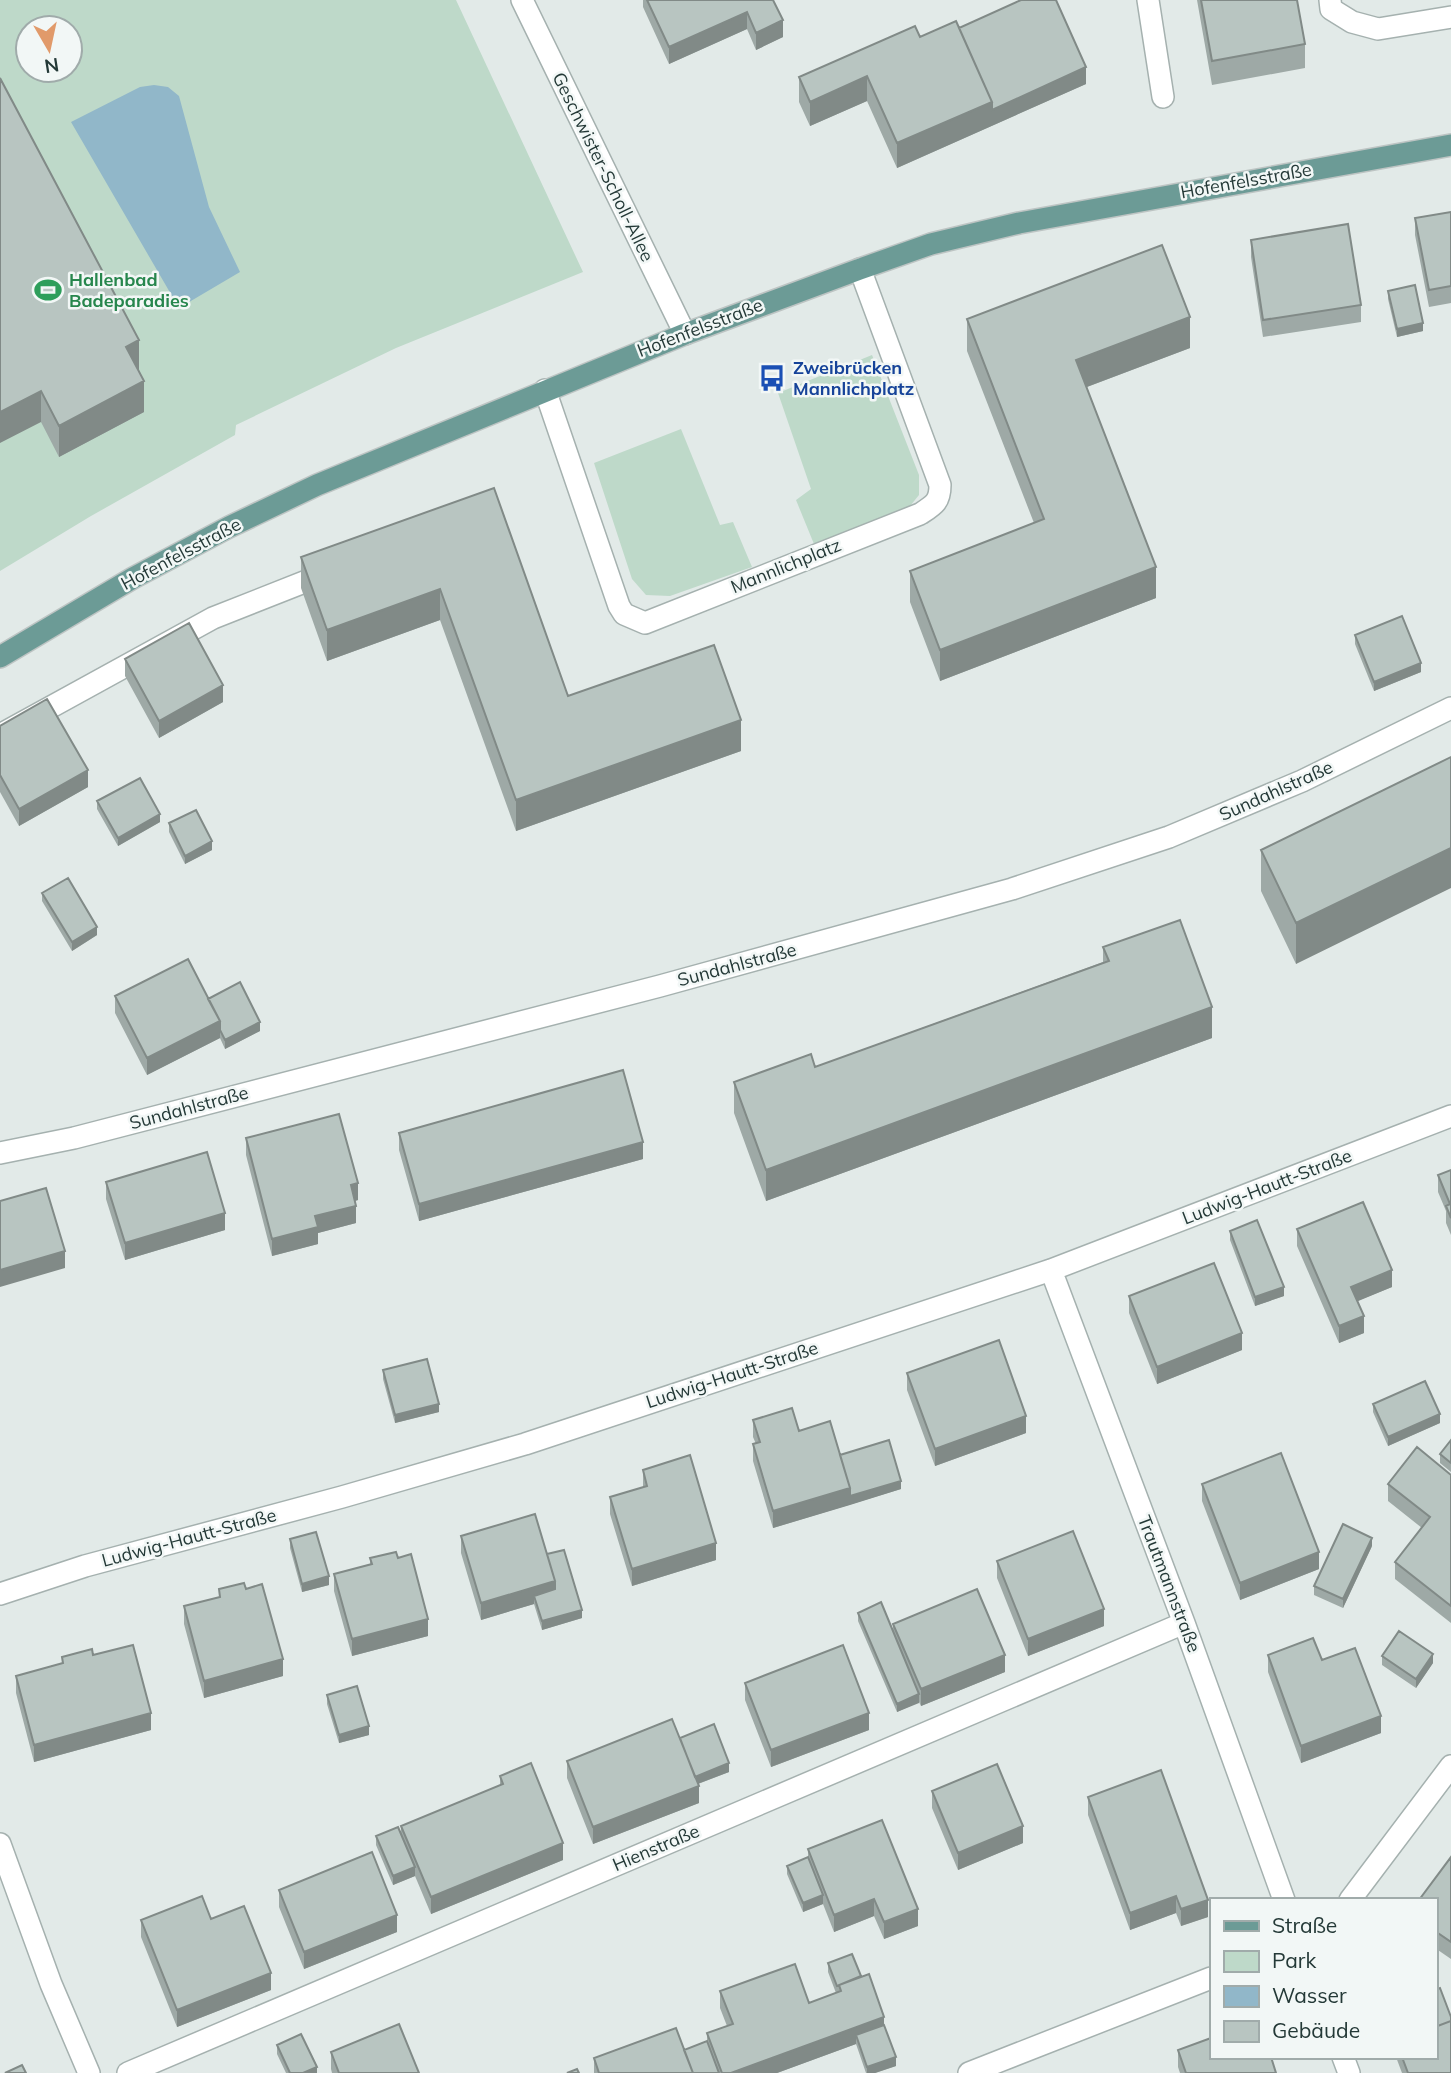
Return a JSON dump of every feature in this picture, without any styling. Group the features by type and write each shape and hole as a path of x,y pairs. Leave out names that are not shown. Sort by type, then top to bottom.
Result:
{"main road":[{"name":"Hofenfelsstraße","path":"0,657 134,578 229,527 317,485 685,334 860,269 932,244 1019,223 1451,145"}],"street":[{"name":"Geschwister-Scholl-Allee","path":"523,0 685,334"},
{"path":"1148,0 1163,97"},
{"path":"1330,0 1331,9 1352,22 1378,29 1451,17"},
{"name":"Mannlichplatz","path":"545,390 619,606 624,614 645,623 920,514 940,496 940,485 860,269"},
{"path":"0,735 212,618 352,564"},
{"name":"Sundahlstraße","path":"0,1153 74,1138 517,1023 1012,889 1169,837 1302,781 1451,708"},
{"name":"Ludwig-Hautt-Straße","path":"0,1594 85,1566 342,1497 525,1444 1051,1270 1451,1116"},
{"name":"Trautmannstraße","path":"1051,1270 1184,1623 1283,1898"},
{"name":"Hienstraße","path":"128,2073 1184,1623"},
{"path":"1352,1898 1451,1766"},
{"path":"0,1844 51,1984 89,2073"},
{"path":"969,2073 1210,1978"}],"green space":[{"path":"0,0 456,0 583,272 396,348 236,425 235,435 0,571"},
{"path":"872,355 919,475 919,495 906,511 814,544 796,500 811,489 778,393"},
{"path":"681,429 720,525 733,522 752,567 670,596 646,595 632,579 594,463"}],"water":[{"path":"140,87 168,87 179,96 209,207 240,272 179,308 71,122"}],"building":[{"path":"647,0 773,0 783,20 756,33 747,12 669,47"},
{"path":"1021,0 1056,0 1086,67 992,110 992,102 959,28"},
{"path":"1201,0 1297,0 1305,44 1212,61"},
{"path":"956,21 992,102 897,143 867,76 810,102 799,77 915,26 920,37"},
{"name":"Hallenbad Badeparadies","path":"0,78 139,340 126,347 144,381 59,426 41,391 0,412"},
{"path":"1451,212 1451,286 1429,290 1415,218"},
{"path":"1348,224 1361,305 1263,320 1251,240"},
{"path":"1162,245 1190,317 1076,360 1156,567 940,650 910,571 1044,519 967,319"},
{"path":"1415,285 1423,323 1397,329 1388,291"},
{"path":"494,488 568,696 714,645 741,720 516,800 440,589 327,630 301,557"},
{"path":"1402,616 1421,663 1374,682 1355,635"},
{"path":"189,623 223,685 159,721 125,659"},
{"path":"47,699 88,770 19,809 0,775 0,726"},
{"path":"1451,757 1451,848 1296,923 1261,850"},
{"path":"140,778 160,814 118,838 97,801"},
{"path":"196,810 212,841 185,856 169,823"},
{"path":"68,878 97,927 72,942 42,893"},
{"path":"1180,920 1212,1007 766,1170 734,1082 811,1054 815,1067 1109,961 1103,947"},
{"path":"188,959 220,1021 147,1058 115,996"},
{"path":"240,982 260,1022 225,1040 220,1030 220,1021 208,999"},
{"path":"623,1070 643,1142 419,1204 399,1133"},
{"path":"339,1114 358,1183 351,1185 356,1206 315,1216 318,1227 272,1239 246,1138"},
{"path":"207,1152 225,1213 125,1243 106,1182"},
{"path":"1451,1170 1451,1218 1446,1206 1450,1204 1438,1175"},
{"path":"46,1188 65,1251 0,1270 0,1201"},
{"path":"1363,1202 1392,1270 1351,1287 1364,1316 1339,1326 1297,1229"},
{"path":"1257,1220 1284,1287 1255,1297 1230,1231"},
{"path":"1214,1263 1242,1333 1157,1367 1129,1296"},
{"path":"999,1340 1026,1416 935,1449 907,1373"},
{"path":"427,1359 439,1404 395,1415 383,1370"},
{"path":"1425,1381 1440,1414 1388,1437 1373,1404"},
{"path":"792,1408 799,1431 830,1421 850,1488 773,1511 753,1444 760,1442 753,1420"},
{"path":"889,1440 901,1481 850,1496 840,1455"},
{"path":"1451,1440 1451,1463 1440,1454"},
{"path":"1417,1447 1451,1475 1451,1606 1395,1562 1430,1517 1388,1484"},
{"path":"1281,1453 1319,1552 1240,1583 1202,1484"},
{"path":"690,1455 716,1543 632,1569 610,1497 647,1486 643,1470"},
{"path":"535,1514 555,1581 481,1603 461,1536"},
{"path":"1343,1524 1372,1538 1343,1599 1314,1586"},
{"path":"1073,1531 1104,1609 1028,1639 997,1561"},
{"path":"316,1532 329,1576 302,1584 290,1539"},
{"path":"564,1550 582,1610 542,1621 534,1596 555,1589 547,1554"},
{"path":"396,1552 398,1558 411,1554 428,1619 352,1639 334,1574 372,1564 370,1558"},
{"path":"244,1583 246,1589 262,1584 283,1659 204,1681 184,1606 220,1597 219,1589"},
{"path":"977,1589 1005,1655 921,1689 893,1624"},
{"path":"881,1602 919,1694 897,1704 858,1613"},
{"path":"1399,1631 1433,1654 1416,1679 1382,1656"},
{"path":"1313,1638 1322,1660 1355,1648 1381,1716 1301,1746 1268,1655"},
{"path":"133,1645 151,1713 34,1745 16,1676 63,1663 62,1657 92,1649 93,1655"},
{"path":"843,1645 869,1713 771,1750 745,1683"},
{"path":"357,1686 369,1726 339,1735 327,1695"},
{"path":"672,1719 699,1786 593,1827 567,1761"},
{"path":"714,1724 729,1763 695,1777 680,1738"},
{"path":"531,1763 563,1843 431,1897 401,1826 503,1784 500,1776"},
{"path":"997,1764 1023,1826 958,1853 932,1791"},
{"path":"1161,1770 1208,1900 1181,1909 1176,1896 1130,1913 1088,1797"},
{"path":"882,1820 918,1909 884,1922 874,1899 834,1915 808,1849"},
{"path":"398,1827 415,1867 393,1876 376,1836"},
{"path":"372,1852 397,1915 304,1952 279,1890"},
{"path":"808,1857 823,1895 803,1903 787,1866"},
{"path":"1451,1857 1451,1942 1437,1932 1437,1898 1420,1898"},
{"path":"202,1896 211,1919 244,1906 271,1973 177,2010 141,1920"},
{"path":"852,1954 861,1976 837,1986 828,1963"},
{"path":"795,1964 809,2003 841,1991 839,1985 869,1974 884,2017 731,2073 722,2073 707,2033 733,2024 720,1991"},
{"path":"1440,1988 1451,2021 1437,2026 1437,1989"},
{"path":"1451,2021 1451,2073 1408,2073 1403,2059 1437,2059 1437,2026"},
{"path":"399,2024 419,2073 339,2073 331,2052"},
{"path":"884,2025 896,2057 867,2067 856,2035"},
{"path":"676,2028 693,2073 599,2073 594,2058"},
{"path":"301,2034 317,2067 303,2073 290,2073 277,2045"},
{"path":"1210,2038 1210,2059 1272,2059 1276,2073 1186,2073 1178,2050"},
{"path":"707,2041 719,2073 693,2073 684,2050"},
{"path":"22,2065 26,2073 5,2073"}],"place":[{"name":"Hallenbad Badeparadies","path":"48,290"},
{"name":"Zweibrücken Mannlichplatz","path":"772,378"}]}
